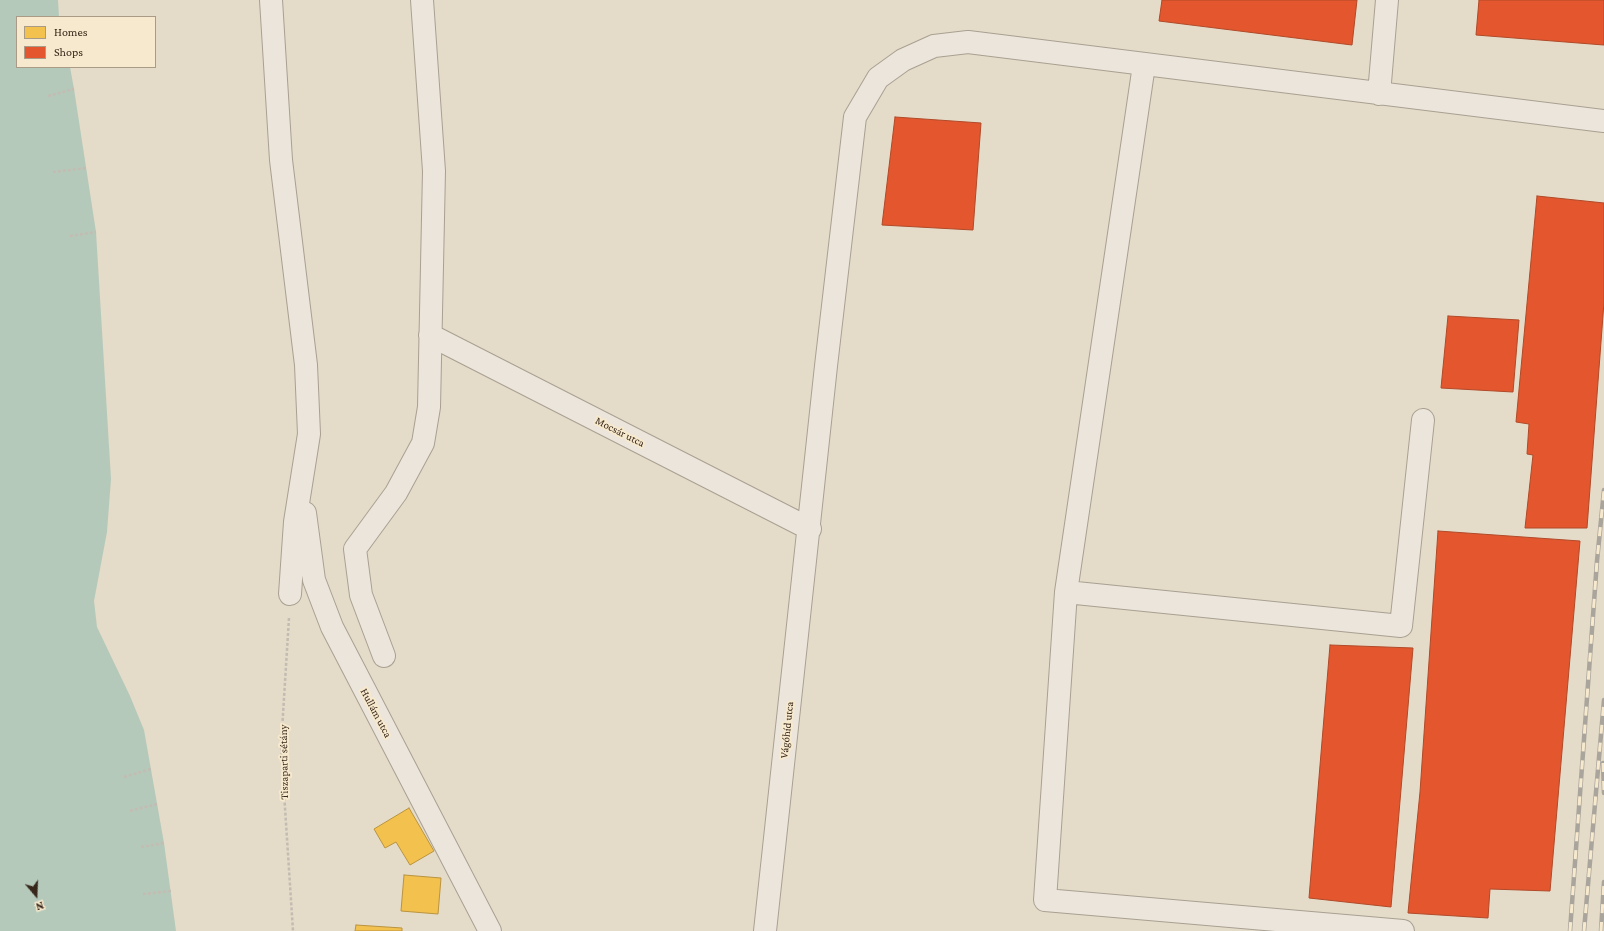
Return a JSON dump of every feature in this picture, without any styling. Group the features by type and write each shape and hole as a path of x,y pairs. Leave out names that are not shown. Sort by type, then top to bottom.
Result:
{"street":[{"path":"271,0 281,160 306,365 309,434 295,522 290,594"},
{"path":"384,656 361,595 355,549 396,493 424,443 429,407 434,171 422,0"},
{"path":"1379,94 1387,0"},
{"name":"Vágóhíd utca","path":"765,931 810,529 826,366 855,117 878,78 903,60 934,46 968,42 1604,121"},
{"path":"1144,65 1066,592 1045,900 1403,931"},
{"name":"Mocsár utca","path":"430,335 810,529"},
{"path":"1066,592 1401,626 1423,420"},
{"name":"Hullám utca","path":"301,482 314,580 332,627 490,931"}],"path":[{"path":"48,96 74,89"},
{"path":"53,172 87,168"},
{"path":"70,236 96,232"},
{"name":"Tiszaparti sétány","path":"290,594 281,746 293,931"},
{"path":"124,777 151,769"},
{"path":"130,811 157,804"},
{"path":"142,847 164,843"},
{"path":"143,894 172,891"}],"shaded area":[{"path":"0,0 58,0 59,16 16,16 16,68 70,68 96,232 111,479 107,532 94,601 97,627 130,696 144,730 164,843 176,931 0,931"}],"building: Homes":[{"path":"409,808 434,851 410,865 396,842 385,848 374,829"},
{"path":"404,875 441,878 438,914 401,911"},
{"path":"356,925 402,928 402,931 355,931"}],"building: Shops":[{"path":"1162,0 1357,0 1352,45 1159,21"},
{"path":"1479,0 1604,0 1604,45 1476,35"},
{"path":"895,117 981,123 973,230 882,225"},
{"path":"1537,196 1604,203 1604,302 1587,528 1525,528 1533,455 1527,454 1529,424 1516,422"},
{"path":"1448,316 1519,320 1513,392 1441,388"},
{"path":"1438,531 1580,541 1550,891 1490,889 1488,918 1408,913 1420,792"},
{"path":"1330,645 1413,648 1391,907 1309,898"}],"railway":[{"path":"1570,931 1597,561 1604,490"},
{"path":"1584,931 1604,700"},
{"path":"1603,763 1604,793"},
{"path":"1601,931 1604,882"}]}
